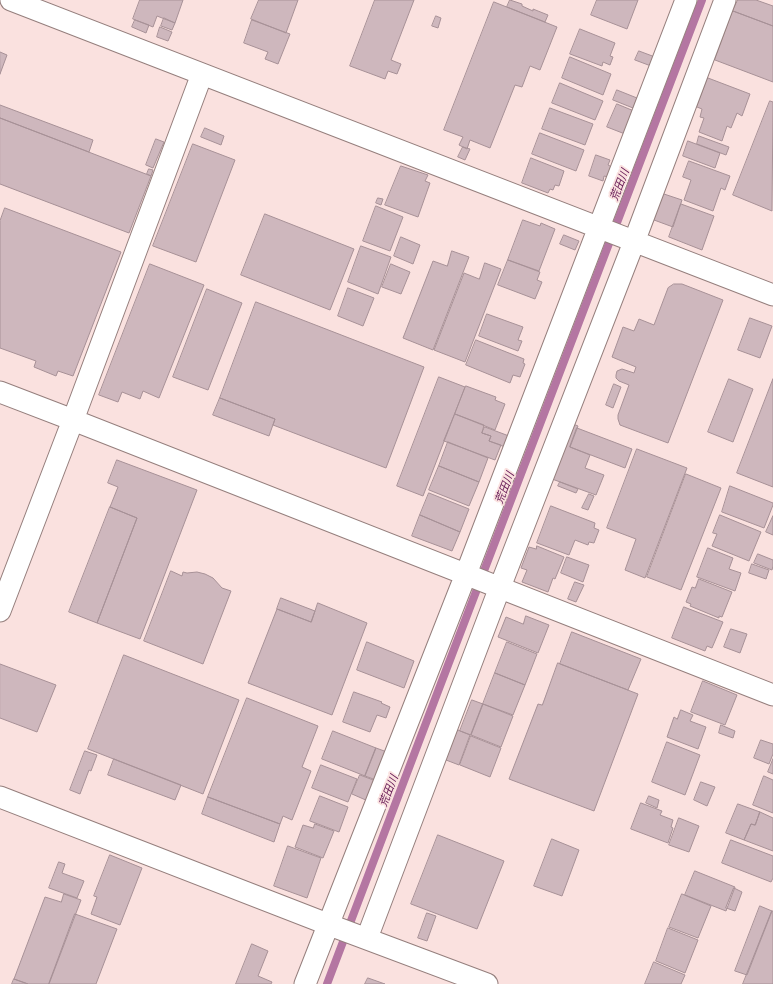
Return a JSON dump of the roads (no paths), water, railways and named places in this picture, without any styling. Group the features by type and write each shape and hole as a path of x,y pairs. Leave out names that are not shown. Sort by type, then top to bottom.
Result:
{"street":[{"path":"11,0 773,295"},
{"path":"305,984 332,925 468,575 601,229 686,0"},
{"path":"362,937 725,0"},
{"path":"0,611 202,74"},
{"path":"0,392 773,695"},
{"path":"0,797 486,984"}],"waterway":[{"name":"荒田川","path":"327,984 702,0"}]}
